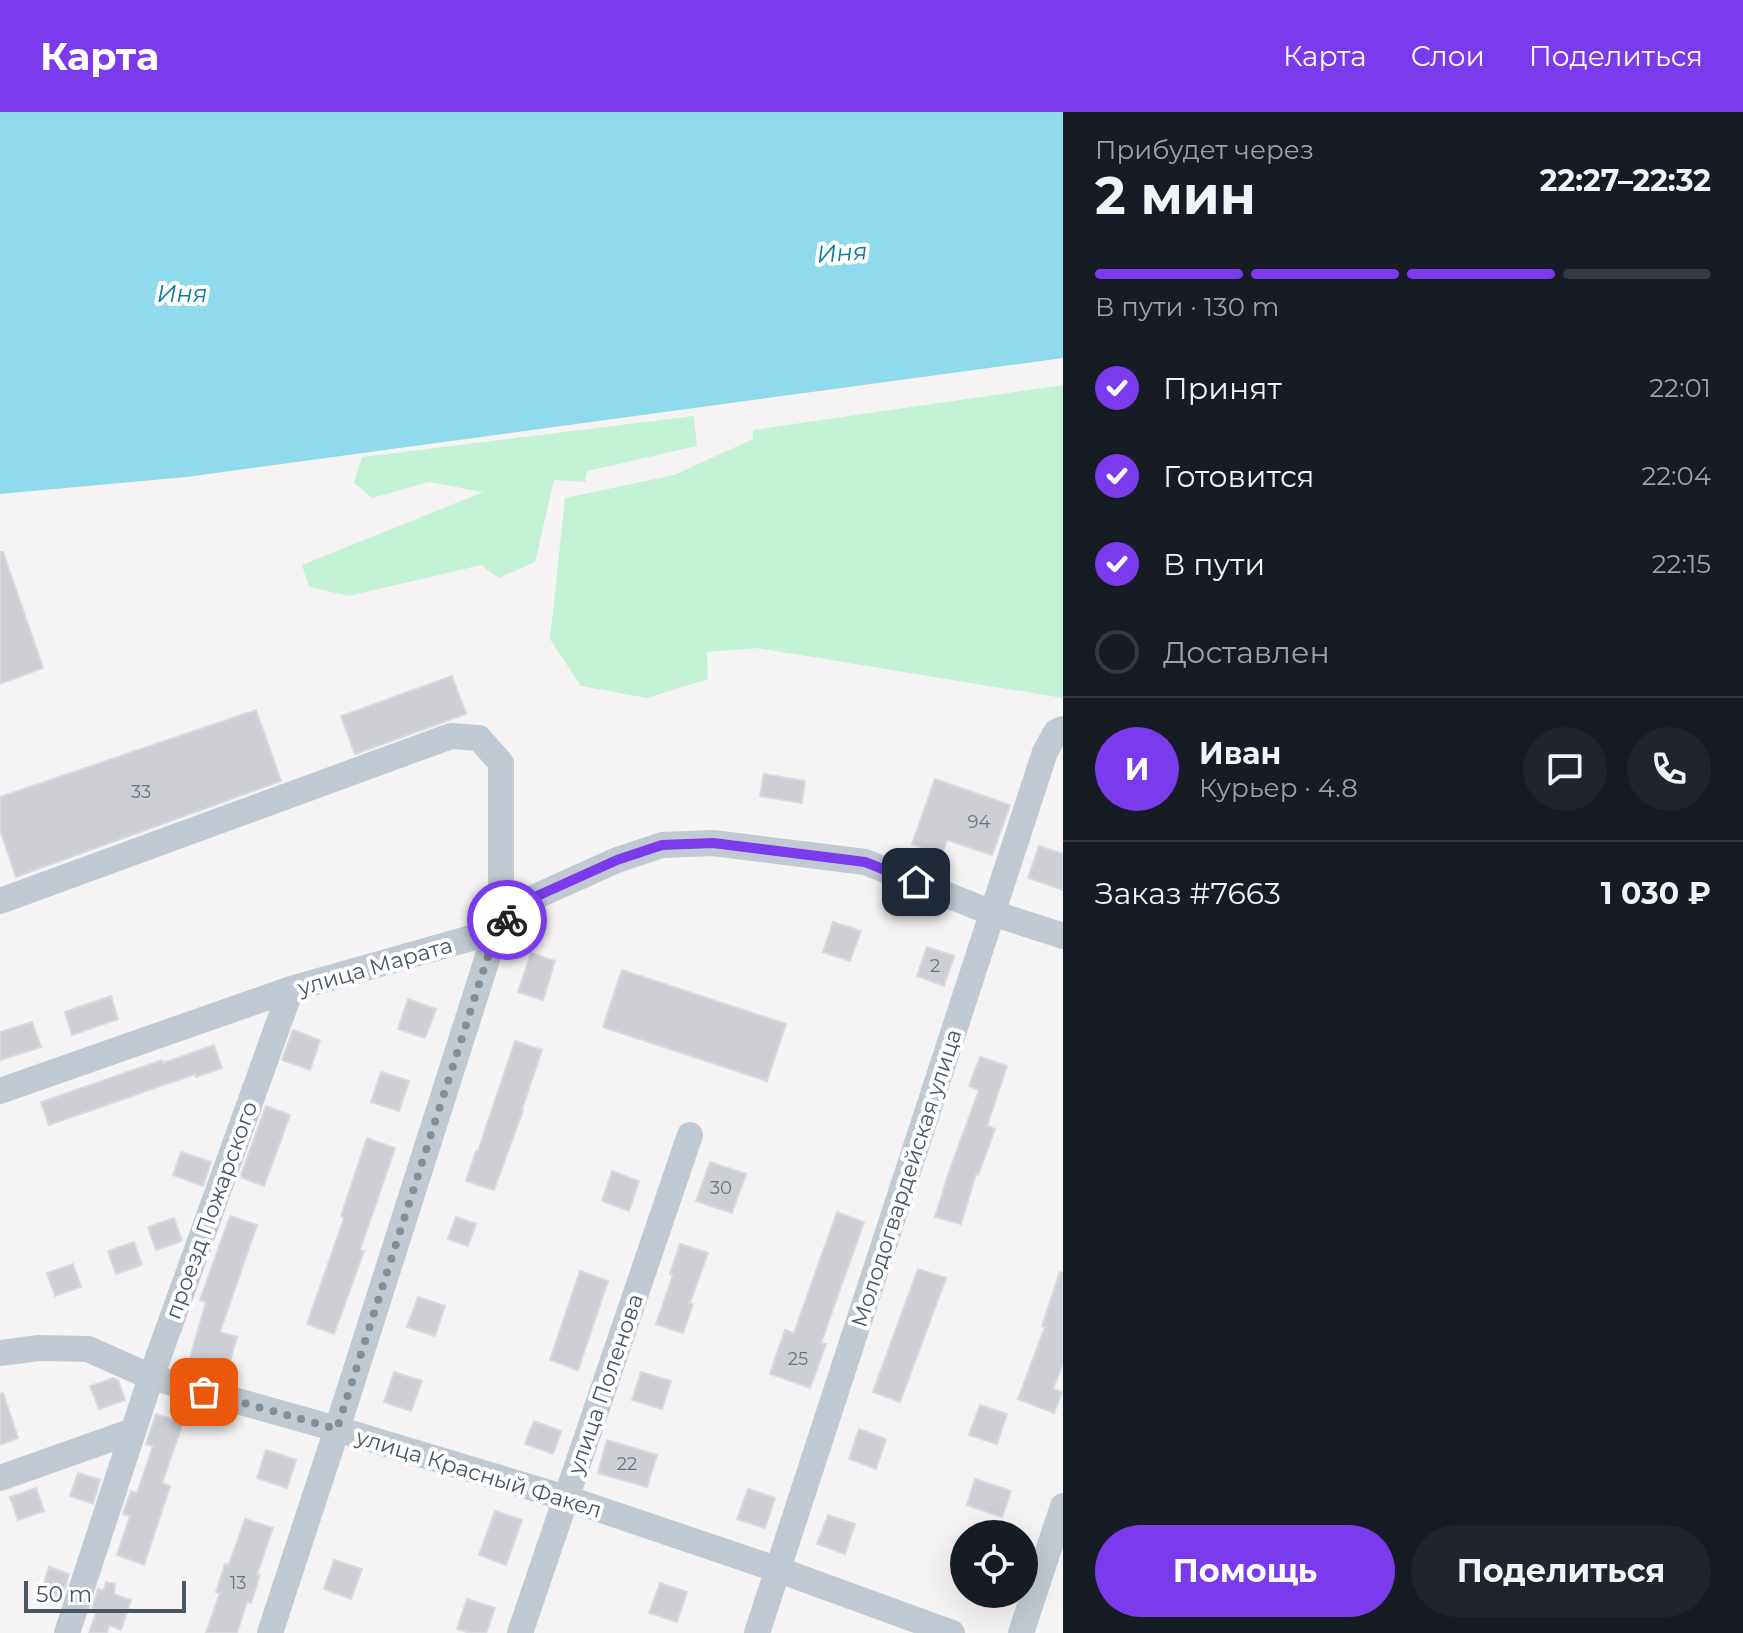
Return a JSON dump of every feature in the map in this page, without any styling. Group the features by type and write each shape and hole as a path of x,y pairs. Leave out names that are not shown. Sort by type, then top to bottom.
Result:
{"street":[{"name":"Молодогвардейская улица","path":"757,1633 1045,752 1056,732 1063,729"},
{"path":"0,901 451,736 479,738 501,763 501,886 496,931 270,1633"},
{"name":"улица Марата","path":"0,1091 291,989 496,931 526,901 617,860 662,845 713,843 865,862 992,913 1063,936"},
{"name":"проезд Пожарского","path":"67,1633 151,1377 291,989"},
{"name":"улица Поленова","path":"520,1633 690,1135"},
{"name":"улица Красный Факел","path":"0,1353 39,1348 88,1349 151,1377 566,1498 952,1633"},
{"path":"0,1478 133,1431"},
{"path":"1021,1633 1063,1506"}],"green space":[{"path":"1063,385 1063,698 757,648 707,652 708,679 647,698 581,686 550,639 565,498 674,475 753,439 753,430"},
{"path":"694,416 697,446 587,471 585,482 554,480 535,562 499,578 481,565 349,596 309,587 302,565 483,492 429,482 372,498 354,483 362,457"}],"water":[{"name":"Иня","path":"0,112 1063,112 1063,358 186,477 0,494"}],"building":[{"path":"0,552 3,552 43,668 0,684"},
{"path":"452,676 466,714 355,754 341,716"},
{"path":"256,710 281,781 16,877 0,830 0,797"},
{"path":"764,774 805,781 802,803 760,796"},
{"path":"935,779 1010,805 992,855 947,840 942,855 912,844"},
{"path":"1039,846 1063,854 1063,890 1028,878"},
{"path":"833,922 861,931 850,961 823,952"},
{"path":"927,947 954,956 944,986 917,976"},
{"path":"531,953 555,961 543,1000 518,992"},
{"path":"622,970 786,1024 767,1081 603,1027"},
{"path":"111,996 118,1019 72,1035 65,1012"},
{"path":"408,999 436,1009 425,1038 398,1029"},
{"path":"32,1022 41,1047 0,1060 0,1032"},
{"path":"293,1030 320,1040 310,1070 282,1060"},
{"path":"515,1041 542,1050 494,1190 466,1181"},
{"path":"214,1045 222,1068 196,1077 195,1074 49,1125 41,1102"},
{"path":"980,1057 1007,1066 987,1126 995,1129 976,1174 961,1224 935,1217 979,1090 969,1086"},
{"path":"381,1072 409,1081 399,1111 371,1102"},
{"path":"266,1106 290,1115 264,1186 240,1177"},
{"path":"367,1138 395,1148 360,1250 364,1251 334,1334 307,1324 344,1218 341,1216"},
{"path":"181,1152 211,1162 203,1186 173,1175"},
{"path":"710,1162 746,1174 732,1213 696,1201"},
{"path":"612,1171 639,1181 629,1211 602,1201"},
{"path":"837,1212 864,1222 821,1343 826,1344 810,1388 770,1374 785,1330 794,1333"},
{"path":"230,1216 257,1225 220,1332 237,1337 227,1372 189,1361 206,1302 200,1300"},
{"path":"456,1217 476,1224 468,1246 448,1239"},
{"path":"174,1218 182,1241 156,1250 148,1227"},
{"path":"134,1242 142,1265 116,1274 108,1251"},
{"path":"680,1244 708,1253 683,1333 656,1324"},
{"path":"73,1264 81,1287 55,1296 47,1273"},
{"path":"918,1269 946,1278 900,1402 873,1392"},
{"path":"580,1271 608,1281 578,1370 550,1360"},
{"path":"1060,1272 1063,1273 1063,1363 1053,1389 1062,1392 1054,1413 1018,1399 1045,1327 1042,1326"},
{"path":"418,1297 445,1306 435,1336 407,1327"},
{"path":"394,1372 422,1381 411,1411 384,1402"},
{"path":"641,1372 671,1381 662,1409 632,1400"},
{"path":"113,1378 118,1380 125,1400 99,1409 90,1386"},
{"path":"3,1393 18,1438 0,1445 0,1394"},
{"path":"980,1405 1007,1414 997,1444 969,1435"},
{"path":"156,1414 183,1423 162,1483 170,1486 144,1565 117,1555 130,1516 123,1514 131,1491 137,1493 153,1446 146,1444"},
{"path":"534,1421 561,1431 553,1454 525,1444"},
{"path":"859,1429 886,1439 876,1469 849,1459"},
{"path":"607,1440 657,1455 647,1487 598,1473"},
{"path":"266,1450 296,1460 287,1488 257,1478"},
{"path":"78,1473 100,1480 93,1504 70,1496"},
{"path":"975,1479 1011,1491 1002,1517 967,1505"},
{"path":"36,1488 44,1511 18,1520 10,1497"},
{"path":"748,1489 775,1498 765,1528 737,1519"},
{"path":"495,1511 522,1520 506,1565 479,1555"},
{"path":"828,1515 855,1524 845,1554 817,1544"},
{"path":"245,1519 273,1528 257,1574 260,1575 251,1603 247,1602 237,1633 206,1633 220,1593 216,1592 225,1564 229,1565"},
{"path":"334,1560 362,1569 351,1599 324,1589"},
{"path":"49,1567 69,1574 62,1598 41,1591"},
{"path":"106,1582 115,1584 114,1594 131,1600 121,1630 109,1625 107,1633 89,1633 97,1610 92,1608 98,1589 104,1590"},
{"path":"660,1583 687,1592 677,1622 649,1613"},
{"path":"467,1599 495,1608 486,1633 457,1629"}],"way so far":[{"path":"204,1392 337,1429 496,931 507,920"}],"route":[{"path":"507,920 526,901 617,860 662,845 713,843 865,862 916,882"}]}
